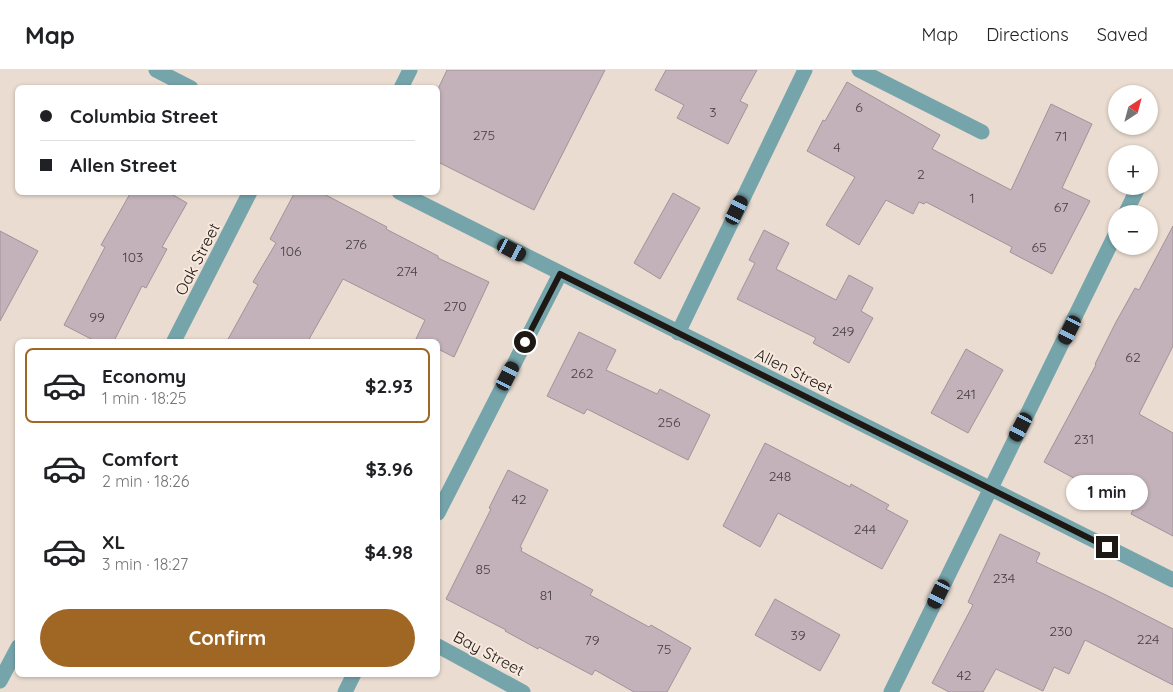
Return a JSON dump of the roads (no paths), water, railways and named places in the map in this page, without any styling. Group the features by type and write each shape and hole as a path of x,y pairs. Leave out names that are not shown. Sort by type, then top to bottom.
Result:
{"street":[{"path":"156,70 185,85"},
{"path":"402,85 410,70"},
{"path":"678,332 805,70"},
{"path":"860,70 982,132"},
{"name":"Oak Street","path":"175,339 248,195"},
{"name":"Allen Street","path":"405,195 1173,580"},
{"path":"891,692 1108,250"},
{"path":"440,509 560,274"},
{"name":"Bay Street","path":"440,647 523,692"},
{"path":"0,681 15,652"},
{"path":"344,692 352,677"}]}
